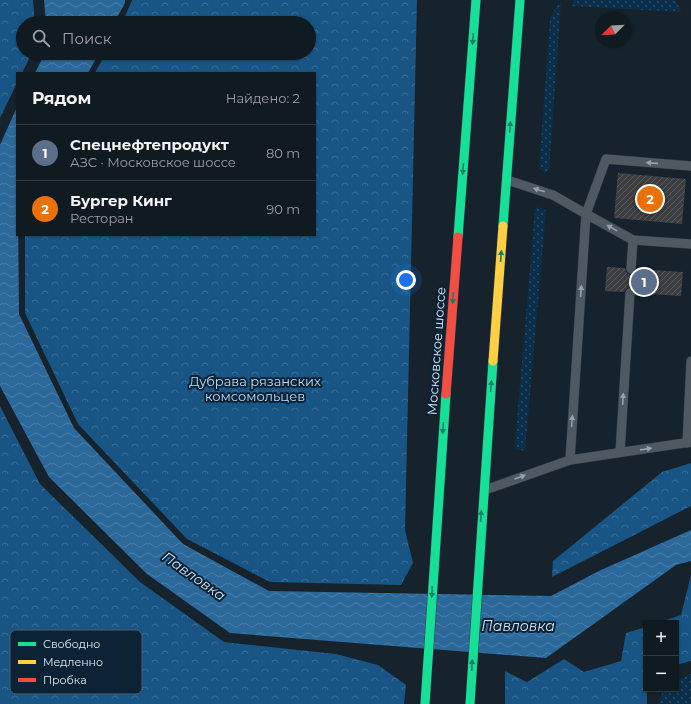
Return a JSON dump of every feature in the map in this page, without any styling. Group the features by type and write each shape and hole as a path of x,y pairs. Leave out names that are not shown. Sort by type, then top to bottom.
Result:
{"main road":[{"name":"Московское шоссе","path":"425,704 434,553 476,0"},
{"path":"470,704 483,490 520,0"}],"lane":[{"path":"570,460 586,214 606,159 691,166"},
{"path":"506,180 553,195 633,240 691,244"},
{"path":"631,269 633,240"},
{"path":"620,452 630,293"},
{"path":"483,490 570,460 689,442 691,361"}],"shaded area":[{"path":"573,0 676,0 681,12 572,6"},
{"path":"561,2 549,170 545,173 539,169 550,20 554,10"},
{"path":"538,207 546,210 525,451 515,449 515,444 535,209"},
{"path":"691,674 691,704 658,704 663,692 679,692 679,680"}],"green space":[{"path":"0,0 33,0 34,16 16,16 16,60 28,60 22,72 16,72 16,85 0,118"},
{"name":"Дубрава рязанских комсомольцев","path":"132,0 417,0 405,530 413,563 401,585 270,582 187,539 78,424 25,313 25,236 316,236 316,72 96,72 102,60 316,60 316,16 125,16"},
{"path":"0,406 40,484 140,582 224,642 336,654 378,665 406,685 404,704 0,704"},
{"path":"691,463 691,506 552,577 553,561 662,472"},
{"path":"691,575 691,661 679,664 679,620 666,620 681,615"},
{"path":"643,628 643,692 647,692 647,704 505,704 505,671 527,682 564,659 584,672 621,661 626,633"}],"water":[{"path":"44,0 125,0 125,3 118,16 45,16"},
{"path":"42,60 95,60 89,72 36,72"},
{"name":"Павловка","path":"16,109 16,236 18,236 19,314 74,428 183,544 269,591 551,596 601,570 691,530 691,561 676,565 546,658 230,633 147,574 49,477 0,386 0,145"}],"building":[{"path":"618,173 686,179 682,224 614,218"},
{"path":"607,267 625,268 626,272 630,275 634,274 637,269 683,272 681,296 636,293 631,287 627,288 624,292 605,291"}],"traffic: fast":[{"path":"458,237 476,0"},
{"path":"503,226 520,0"},
{"path":"470,704 493,361"},
{"path":"425,704 446,394"}],"traffic: slow":[{"path":"493,361 503,226"}],"traffic: jam":[{"path":"446,394 458,237"}],"place":[{"name":"Бургер Кинг","path":"650,199"},
{"name":"Спецнефтепродукт","path":"644,282"}]}
